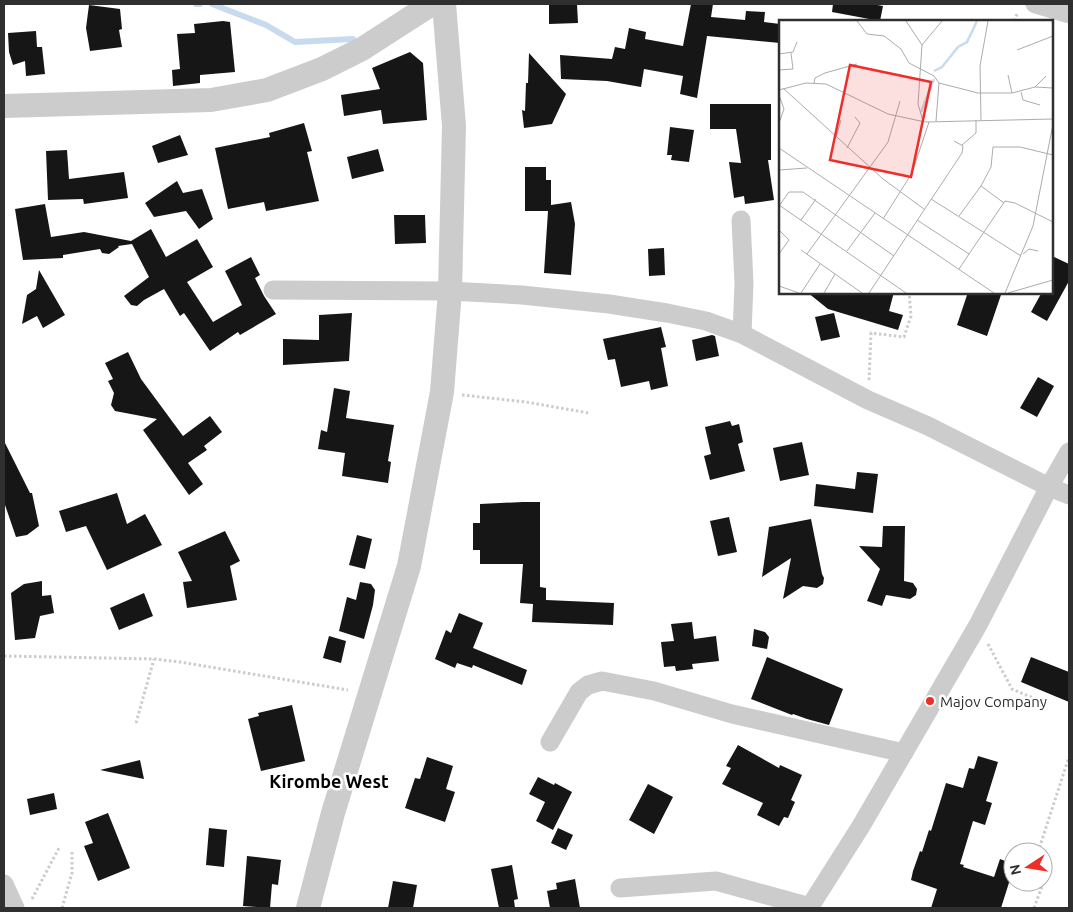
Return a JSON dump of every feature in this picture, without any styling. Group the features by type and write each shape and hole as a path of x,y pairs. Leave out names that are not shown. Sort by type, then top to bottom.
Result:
{"street":[{"path":"4,106 211,100 267,90 322,69 362,49 432,4"},
{"path":"308,908 333,813 411,557 442,392 450,291 454,126 444,4"},
{"path":"1035,4 1069,14"},
{"path":"741,220 744,283 742,334"},
{"path":"272,290 450,291 522,295 667,313 706,322 742,334 868,400 928,426 1069,495"},
{"path":"620,888 716,881 809,907 904,753 978,625 1049,486 1069,452"},
{"path":"550,742 579,692 588,685 602,681 654,691 732,714 904,753"},
{"path":"4,884 23,904"}],"path":[{"path":"868,400 871,333 904,338 911,316 910,294"},
{"path":"442,392 526,402 589,413"},
{"path":"978,625 1012,689 1040,701"},
{"path":"4,656 154,659 260,674 368,694"},
{"path":"136,723 154,659"},
{"path":"1041,842 1069,757"},
{"path":"23,904 60,846"},
{"path":"62,908 72,873 72,852"},
{"path":"1034,908 1040,892"}],"building":[{"path":"549,4 577,4 578,23 549,24"},
{"path":"691,4 713,4 711,17 745,20 746,11 765,12 764,22 779,24 779,43 707,36 697,98 680,94 683,76 644,69 641,87 607,81 561,79 560,55 612,59 615,47 625,49 629,28 646,32 645,39 683,46"},
{"path":"833,4 872,4 883,6 880,20 832,12"},
{"path":"89,5 120,9 122,29 119,30 122,47 90,51 86,28"},
{"path":"230,22 235,72 200,75 200,83 173,86 172,70 180,69 177,34 195,33 194,24"},
{"path":"36,31 37,47 42,47 45,74 26,76 25,61 13,65 9,52 8,33"},
{"path":"410,52 423,63 427,120 383,124 381,110 344,116 341,95 380,89 372,68"},
{"path":"529,53 566,94 552,124 524,128 522,110 525,111"},
{"path":"710,104 771,104 771,160 768,160 774,200 745,204 744,196 734,198 729,162 741,163 736,129 710,129"},
{"path":"304,123 312,151 307,152 319,201 266,211 264,202 228,209 215,148 270,137 269,133"},
{"path":"670,127 694,130 689,162 671,160 672,155 667,155"},
{"path":"180,135 188,155 158,163 152,146"},
{"path":"378,149 384,171 352,179 347,157"},
{"path":"67,150 69,179 124,172 128,198 84,204 83,199 48,200 46,151"},
{"path":"525,167 546,167 546,180 551,180 551,205 571,202 575,224 571,275 544,273 548,211 525,211"},
{"path":"177,181 183,193 202,189 213,219 199,229 186,211 154,217 145,203"},
{"path":"45,204 51,237 84,232 131,241 151,229 166,257 197,239 213,267 187,282 213,322 242,305 225,271 251,257 260,275 255,278 276,314 240,335 238,332 210,351 184,313 180,316 164,289 137,306 131,305 124,296 149,277 132,244 118,246 109,254 102,253 100,249 63,255 63,258 23,260 15,209"},
{"path":"394,215 425,215 426,243 395,244"},
{"path":"664,248 665,275 649,276 648,249"},
{"path":"1053,256 1069,264 1069,281 1047,321 1031,312 1041,294 1053,294"},
{"path":"39,270 65,315 43,328 37,316 22,324 27,295 36,289"},
{"path":"809,294 893,294 889,311 903,315 898,330 828,309"},
{"path":"967,294 1001,294 987,336 957,325"},
{"path":"352,313 349,361 283,365 283,339 319,340 319,315"},
{"path":"834,313 840,337 821,341 815,317"},
{"path":"661,327 666,347 661,348 668,386 651,390 649,381 621,387 615,359 608,360 603,339"},
{"path":"715,336 719,356 696,361 692,340"},
{"path":"128,352 141,379 183,436 210,416 222,432 204,446 207,450 188,463 203,484 189,495 143,430 157,419 115,411 111,405 114,393 108,381 113,379 105,363"},
{"path":"1038,377 1054,386 1037,417 1020,408"},
{"path":"334,388 350,391 346,418 394,425 388,461 391,462 388,483 342,476 345,453 318,449 321,430 327,432"},
{"path":"730,421 732,426 739,424 743,442 738,444 745,471 710,480 704,456 711,454 705,427"},
{"path":"4,441 30,493 32,493 39,526 27,535 16,537 4,502"},
{"path":"802,442 809,475 780,481 773,448"},
{"path":"857,472 878,474 873,513 814,506 816,484 855,489"},
{"path":"117,493 127,524 145,514 162,545 107,570 86,526 66,532 59,511"},
{"path":"540,502 540,587 546,588 546,600 614,603 613,625 532,622 533,604 520,603 523,564 480,564 480,550 473,550 473,523 480,523 480,504"},
{"path":"729,517 737,552 718,556 710,521"},
{"path":"811,519 824,578 823,584 817,588 803,586 783,599 791,558 762,577 769,527"},
{"path":"883,526 905,526 904,581 913,583 917,589 916,595 910,599 886,595 882,606 867,601 880,569 859,546 882,547"},
{"path":"225,531 240,561 230,566 237,600 187,608 183,582 192,581 178,552"},
{"path":"357,535 372,539 365,569 349,565"},
{"path":"42,581 42,596 51,595 54,613 40,616 35,638 15,640 11,593 24,584"},
{"path":"360,582 371,584 375,590 364,639 339,631 347,597 356,600"},
{"path":"144,593 153,616 119,630 110,608"},
{"path":"459,613 483,623 473,648 527,670 522,685 473,665 472,668 457,663 455,668 435,659 446,630 451,633"},
{"path":"692,622 694,639 716,636 719,661 692,664 693,669 676,671 675,666 664,667 661,642 674,641 671,624"},
{"path":"754,629 765,632 769,637 767,649 752,646"},
{"path":"329,636 346,641 341,663 323,658"},
{"path":"767,657 843,689 829,725 792,715 751,699"},
{"path":"1031,657 1069,672 1069,702 1021,682"},
{"path":"292,705 305,761 261,771 248,719 259,716 258,713"},
{"path":"738,745 779,768 780,765 802,775 791,800 795,802 788,818 784,817 779,826 757,815 763,803 722,784 731,768 726,766"},
{"path":"978,756 998,762 986,801 992,803 985,825 973,821 960,864 964,865 963,867 994,877 1000,859 1003,860 1003,892 1006,892 1001,908 931,908 937,889 911,880 913,871 929,830 931,831 946,783 963,788 969,768 974,769"},
{"path":"427,757 453,766 446,789 455,792 445,822 405,808 415,778 420,779"},
{"path":"140,760 144,779 100,770"},
{"path":"538,777 572,792 553,830 536,821 545,802 529,794"},
{"path":"648,784 673,797 654,834 629,820"},
{"path":"54,793 57,809 30,815 27,799"},
{"path":"108,813 130,868 98,881 84,846 93,843 85,822"},
{"path":"209,828 227,830 224,867 206,865"},
{"path":"558,828 573,835 566,850 551,843"},
{"path":"247,856 281,860 278,885 272,884 270,908 243,906"},
{"path":"512,865 518,899 514,900 515,908 499,908 491,869"},
{"path":"575,879 580,908 550,908 547,891 557,889 556,883"},
{"path":"393,881 417,885 413,908 388,908"}],"waterway":[{"path":"212,4 266,25 295,42 353,39"}],"place":[{"name":"Majov Company","path":"930,701"}],"district":[{"name":"Kirombe West","path":"329,781"}]}
